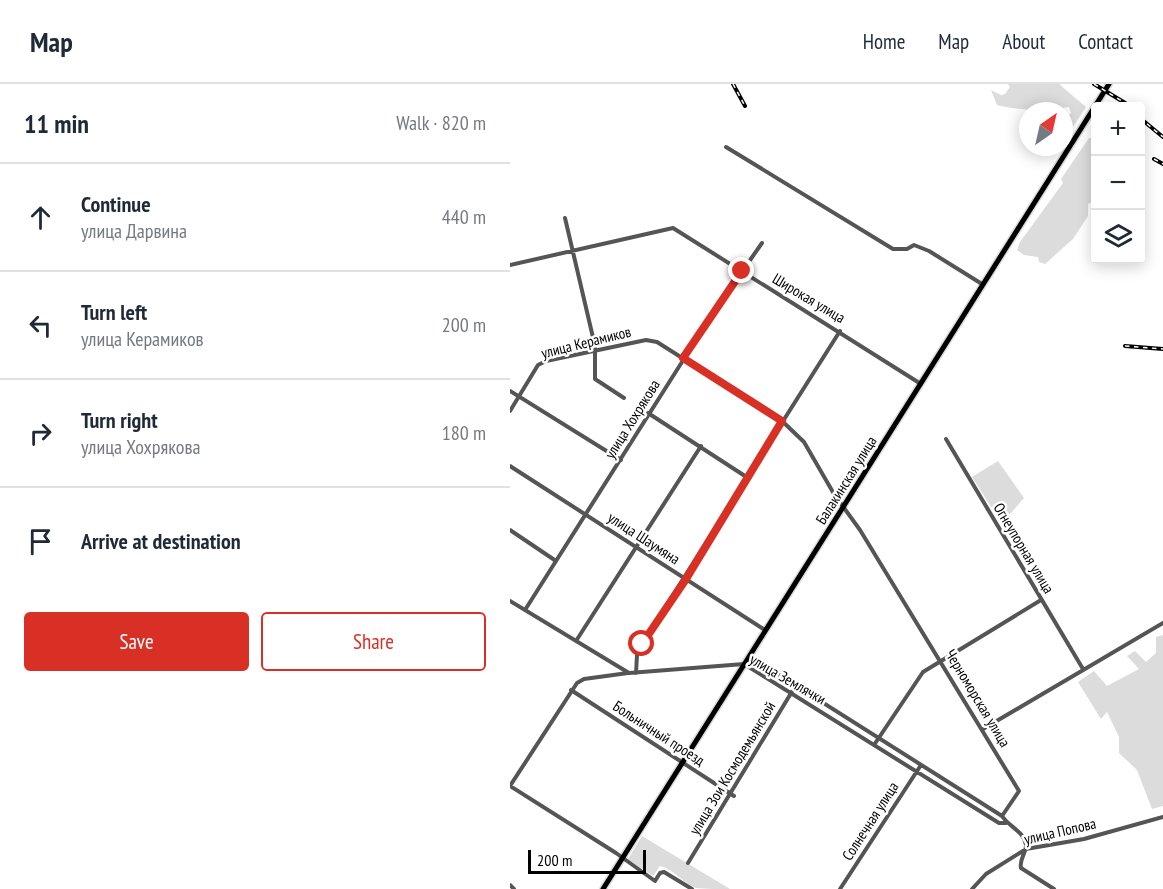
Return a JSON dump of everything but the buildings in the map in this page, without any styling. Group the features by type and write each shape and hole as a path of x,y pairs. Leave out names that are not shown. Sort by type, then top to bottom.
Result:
{"main road":[{"name":"Балакинская улица","path":"603,889 1109,84"}],"street":[{"path":"726,147 893,249 907,249 914,245 929,251 982,284"},
{"path":"565,219 595,352 595,379 624,399"},
{"name":"Широкая улица","path":"510,265 673,228 921,384"},
{"name":"улица Хохрякова","path":"525,610 587,515 683,358 762,243"},
{"path":"636,673 638,651 642,644 686,579 782,421 840,332"},
{"name":"улица Керамиков","path":"510,411 538,365 546,361 646,340 657,342 782,421 804,442 843,506"},
{"path":"510,391 621,459"},
{"path":"648,413 748,478"},
{"name":"Огнеупорная улица","path":"945,440 1083,669"},
{"path":"576,641 701,446"},
{"name":"улица Шаумяна","path":"510,466 765,630"},
{"name":"Черноморская улица","path":"843,506 942,660 1019,790 1002,816"},
{"path":"510,530 556,561"},
{"path":"874,745 922,672 1041,600"},
{"path":"510,601 629,673"},
{"path":"983,729 1163,623"},
{"name":"улица Землячки","path":"749,656 1002,816"},
{"name":"улица Землячки","path":"571,690 584,679 744,664 999,823 1006,823"},
{"name":"улица Зои Космодемьянской","path":"687,863 733,794 796,686"},
{"path":"571,690 510,786 655,881 660,873 664,872 692,889"},
{"name":"Больничный проезд","path":"571,690 733,794"},
{"name":"Солнечная улица","path":"840,889 921,765"},
{"path":"1002,816 1006,823 1021,833 1026,849 1020,861 1021,868 1054,889"},
{"name":"улица Попова","path":"972,889 986,874 1026,849 1084,839 1163,817"},
{"path":"510,885 514,889"}],"shaded area":[{"path":"1008,84 1059,84 1086,107 1073,127 1073,102 1019,102 1019,108 997,105 991,90 1001,95 1005,94 1010,87"},
{"path":"1091,138 1091,202 1088,204 1088,216 1073,239 1045,264 1039,262 1038,257 1024,255 1017,250 1020,242 1063,183 1061,179"},
{"path":"998,461 1024,498 1011,513 1000,521 972,477"},
{"path":"1163,635 1163,806 1152,809 1137,770 1119,753 1119,737 1107,712 1101,719 1078,682 1094,671 1107,686 1139,669 1127,656 1135,651 1146,662 1156,653 1156,637"},
{"path":"642,836 730,889 696,888 660,866 653,876 628,859"}],"railway":[{"path":"733,84 745,106"},
{"path":"1094,84 1123,102"},
{"path":"1145,122 1163,137"},
{"path":"1154,159 1163,164"},
{"path":"1125,346 1163,349"}],"route":[{"path":"642,644 686,579 782,421 683,358 742,271"}]}
